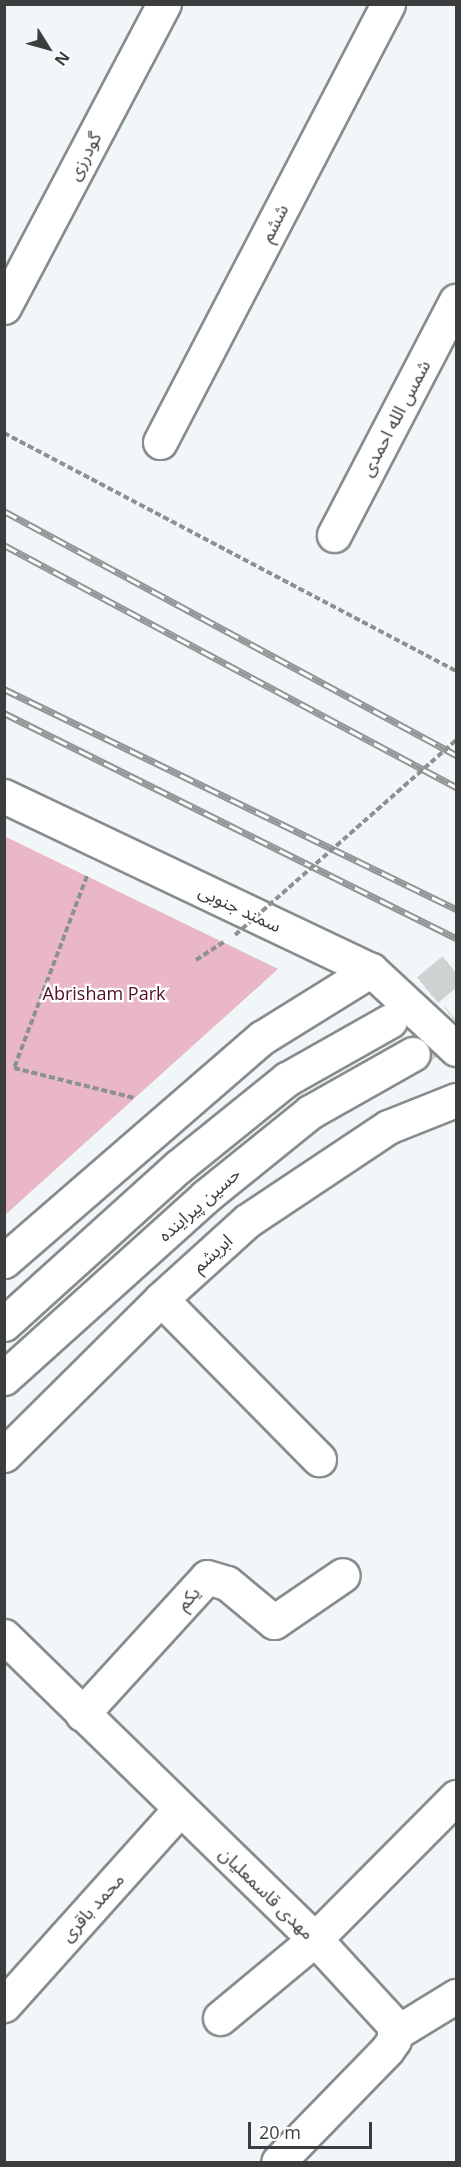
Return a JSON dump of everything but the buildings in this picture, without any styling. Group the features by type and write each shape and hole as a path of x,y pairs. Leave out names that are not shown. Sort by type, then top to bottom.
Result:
{"street":[{"name":"گودرزی","path":"4,307 164,4"},
{"name":"ششم","path":"160,442 388,4"},
{"name":"شمس الله احمدی","path":"334,535 456,301"},
{"name":"سمند جنوبی","path":"4,796 371,970 456,1049"},
{"path":"4,1262 263,1037 371,970"},
{"path":"4,1324 179,1166 287,1079 390,1021"},
{"name":"حسین پیراینده","path":"4,1378 206,1196 310,1112 413,1054"},
{"name":"ابریشم","path":"4,1455 161,1299 257,1215 388,1127 456,1100"},
{"path":"161,1299 319,1459"},
{"name":"یکم","path":"82,1714 207,1577 227,1582 274,1622 343,1575"},
{"name":"مهدی قاسمعلیان","path":"4,1636 315,1939 387,2013 394,2034"},
{"path":"220,2018 315,1939 456,1797"},
{"name":"محمد باقری","path":"4,2005 180,1809"},
{"path":"278,2163 387,2050 394,2034 456,1996"}],"path":[{"path":"4,433 456,671"},
{"path":"196,960 235,935 456,740"},
{"path":"87,876 14,1068 135,1099"}],"green space":[{"name":"Abrisham Park","path":"4,836 278,969 5,1215 4,1215"}],"tunnel":[{"path":"390,1021 456,966"},
{"path":"417,1051 456,1019"}],"railway":[{"path":"4,511 456,755"},
{"path":"4,545 456,787"},
{"path":"4,689 456,909"},
{"path":"4,713 456,938"}]}
